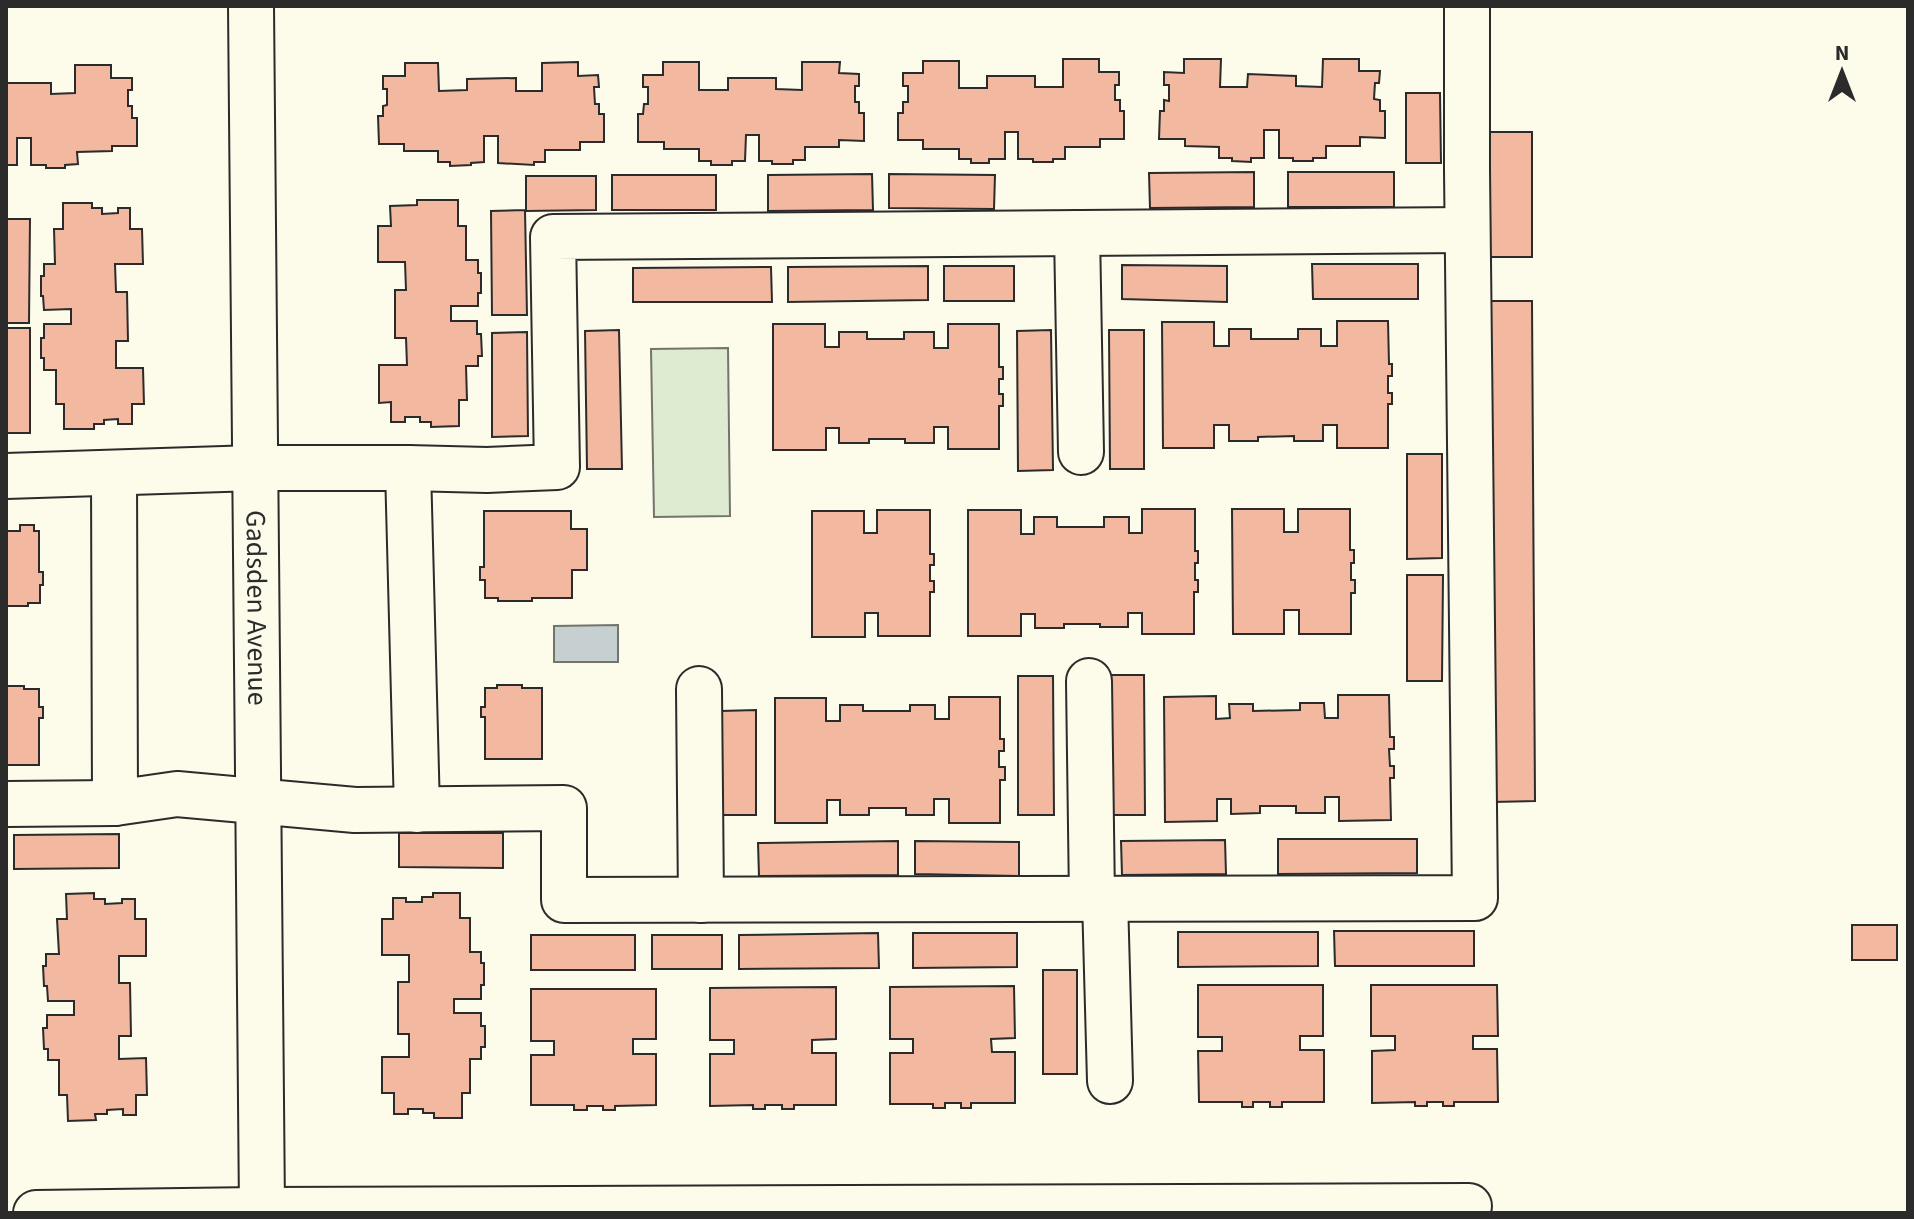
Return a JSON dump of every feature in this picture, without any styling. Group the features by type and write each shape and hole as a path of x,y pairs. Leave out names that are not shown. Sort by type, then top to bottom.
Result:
{"street":[{"name":"Gadsden Avenue","path":"251,6 262,1210"},
{"path":"6,804 115,803 177,794 355,810 564,808 564,900 1475,898 1467,6"},
{"path":"6,476 255,468 487,470 557,467 553,237 1467,230"},
{"path":"1077,233 1081,452"},
{"path":"408,468 417,810"},
{"path":"114,473 115,803"},
{"path":"1089,681 1098,899 1110,1081"},
{"path":"699,689 701,900"},
{"path":"36,1213 1469,1206"}],"green space":[{"path":"728,348 730,516 654,517 651,349"}],"shaded area":[{"path":"618,625 618,662 554,662 554,626"}],"building":[{"path":"1063,59 1099,59 1099,72 1119,72 1115,100 1120,100 1120,111 1124,111 1124,139 1100,139 1100,147 1065,147 1065,159 1033,162 1033,159 1018,159 1018,132 1005,132 1005,159 989,159 989,163 959,159 959,149 923,149 923,140 898,140 898,113 903,113 903,102 908,102 908,86 903,86 903,73 923,73 923,61 959,61 959,88 987,88 987,76 1035,76 1035,87 1063,87"},
{"path":"1184,59 1221,59 1220,87 1247,87 1248,74 1296,76 1296,86 1322,87 1323,59 1359,59 1359,71 1380,71 1374,99 1380,100 1380,111 1385,111 1385,138 1360,137 1360,146 1326,146 1326,158 1293,161 1293,158 1279,158 1279,130 1264,130 1264,158 1251,158 1251,162 1219,158 1219,147 1185,146 1185,139 1159,139 1160,111 1164,111 1164,100 1169,101 1169,85 1164,85 1164,72 1184,73"},
{"path":"578,62 578,76 598,75 599,87 594,87 595,104 599,104 599,114 604,114 604,142 580,142 580,150 545,150 545,162 534,162 534,165 498,163 498,136 484,136 484,162 450,166 450,162 438,162 438,151 404,151 404,144 379,144 378,116 383,116 383,106 387,105 383,76 405,76 405,63 438,63 439,91 467,90 467,79 516,78 516,91 542,91 542,63"},
{"path":"663,62 699,62 699,90 728,90 728,78 776,78 776,89 802,90 802,62 840,62 839,73 859,74 855,102 859,102 859,113 864,113 864,141 839,140 839,147 805,147 805,160 793,160 793,164 772,164 772,161 759,161 759,135 746,135 745,161 732,161 732,165 711,165 711,161 699,161 699,149 664,149 664,142 638,142 638,114 643,114 644,104 648,104 648,87 643,87 643,75 663,75"},
{"path":"75,65 111,65 111,78 132,78 128,106 132,106 132,118 137,118 137,146 112,146 112,151 77,152 78,164 46,168 46,165 31,165 31,138 17,138 17,165 6,165 6,83 51,83 51,94 75,93"},
{"path":"1406,93 1440,93 1441,163 1406,163"},
{"path":"1490,132 1532,132 1532,257 1490,257"},
{"path":"1254,172 1254,207 1150,208 1149,173"},
{"path":"1288,172 1394,172 1394,207 1288,207"},
{"path":"872,174 873,210 768,211 768,175"},
{"path":"889,174 995,175 994,209 889,208"},
{"path":"612,175 716,175 716,210 612,210"},
{"path":"526,176 596,176 596,210 526,211"},
{"path":"417,200 458,200 458,226 466,226 466,260 478,260 478,273 481,273 478,306 451,306 451,321 477,321 477,334 481,334 482,356 478,356 478,366 466,366 467,400 459,400 459,426 431,427 431,422 420,422 420,417 405,417 405,422 391,422 391,402 379,403 379,365 407,365 406,338 395,338 395,290 406,290 405,262 378,262 378,226 391,226 390,206 417,205"},
{"path":"63,203 92,203 92,208 102,208 102,214 118,213 118,208 130,208 130,229 142,229 143,264 115,264 116,292 127,292 128,341 116,341 116,368 143,368 144,404 132,404 132,424 118,424 118,419 104,420 104,424 94,424 94,429 64,429 64,404 56,404 56,370 44,370 41,338 44,338 44,324 71,324 71,309 44,310 41,296 44,264 55,264 54,229 63,229"},
{"path":"525,210 527,315 492,315 491,211"},
{"path":"6,219 30,219 29,323 6,323"},
{"path":"1312,264 1418,264 1418,299 1313,299"},
{"path":"1122,265 1227,266 1227,302 1122,299"},
{"path":"928,266 928,300 788,302 788,267"},
{"path":"944,266 1014,266 1014,301 944,301"},
{"path":"771,267 772,302 633,302 633,268"},
{"path":"1490,301 1532,301 1535,801 1493,802"},
{"path":"1337,321 1388,321 1392,376 1388,376 1388,393 1392,393 1392,404 1388,404 1388,448 1337,448 1337,425 1323,425 1323,441 1294,441 1294,436 1229,441 1229,425 1214,425 1214,448 1163,448 1162,322 1214,322 1214,346 1229,346 1229,329 1251,329 1251,339 1298,339 1298,329 1321,329 1321,346 1337,346"},
{"path":"773,324 825,324 825,347 839,347 839,332 867,332 867,339 904,339 904,332 934,332 934,348 948,348 948,324 999,324 999,367 1003,367 1003,379 999,379 999,394 1003,394 1003,406 999,406 999,449 948,449 948,427 934,427 934,443 869,439 869,443 839,443 839,428 826,428 826,450 773,450"},
{"path":"6,328 30,328 30,433 6,433"},
{"path":"619,330 622,469 587,469 585,331"},
{"path":"1051,330 1053,470 1018,471 1017,331"},
{"path":"1109,330 1144,330 1144,469 1110,469"},
{"path":"527,332 528,436 492,437 492,333"},
{"path":"1407,454 1442,454 1442,558 1407,559"},
{"path":"1142,509 1195,509 1198,563 1195,563 1195,580 1198,580 1198,592 1194,592 1194,634 1142,634 1142,613 1128,613 1128,627 1064,624 1064,628 1035,628 1035,614 1021,614 1021,636 968,636 968,510 1021,510 1021,534 1034,534 1034,517 1057,517 1057,527 1104,527 1104,517 1129,517 1129,533 1142,533"},
{"path":"1232,509 1284,509 1284,532 1298,532 1298,509 1350,509 1350,550 1354,550 1351,580 1355,580 1355,593 1351,593 1351,634 1299,634 1299,610 1284,610 1284,634 1233,634"},
{"path":"877,510 930,510 930,554 934,554 934,565 930,565 930,581 934,581 934,592 930,592 930,636 878,636 878,613 865,613 865,637 812,637 812,511 864,511 864,533 877,533"},
{"path":"484,511 571,511 571,529 587,529 587,570 572,570 572,598 498,601 498,598 485,598 485,580 480,580 480,567 484,567"},
{"path":"20,525 34,525 34,531 39,531 39,572 43,572 40,603 6,606 6,531 20,531"},
{"path":"1407,575 1443,575 1442,681 1407,681"},
{"path":"1110,675 1144,675 1145,815 1111,815"},
{"path":"1018,676 1053,676 1054,815 1018,815"},
{"path":"497,685 542,688 542,759 485,759 485,717 481,717 481,707 485,707 485,688 497,688"},
{"path":"6,686 39,689 39,707 43,707 43,718 39,718 39,765 6,765"},
{"path":"1338,695 1389,695 1390,737 1394,737 1394,749 1389,749 1390,766 1394,766 1394,778 1390,778 1391,820 1339,821 1339,797 1325,797 1325,813 1296,813 1296,806 1260,806 1260,813 1231,814 1231,799 1217,799 1217,821 1165,822 1164,697 1216,696 1216,719 1230,718 1229,704 1253,704 1253,711 1300,710 1300,703 1324,703 1325,718 1338,718"},
{"path":"949,697 1000,697 1000,739 1004,739 1004,751 999,751 999,767 1005,767 1005,780 1000,780 1000,823 949,823 949,799 934,799 934,815 906,815 906,808 869,808 869,815 840,815 840,800 827,800 827,823 775,823 775,698 826,698 826,721 840,721 840,705 863,705 863,711 910,711 910,705 935,705 935,719 949,719"},
{"path":"756,710 756,815 721,815 721,711"},
{"path":"399,833 503,833 503,868 399,867"},
{"path":"119,834 119,868 14,869 14,835"},
{"path":"1278,839 1417,839 1417,873 1278,874"},
{"path":"1225,840 1226,874 1122,875 1121,841"},
{"path":"898,841 898,875 759,876 758,843"},
{"path":"915,841 1019,842 1019,876 915,874"},
{"path":"94,893 94,899 105,899 105,904 135,899 135,919 146,919 146,956 119,956 119,983 130,983 131,1036 119,1036 119,1059 146,1058 147,1095 136,1095 136,1115 123,1115 123,1109 107,1110 107,1114 95,1114 96,1120 68,1121 67,1095 59,1095 59,1060 48,1060 43,1028 47,1028 47,1015 74,1015 74,1001 48,1001 43,966 46,966 46,954 59,954 57,919 67,919 66,894"},
{"path":"433,893 460,893 460,918 470,918 470,952 481,952 481,963 484,963 481,999 454,999 454,1013 481,1013 481,1026 485,1026 485,1047 481,1047 481,1059 470,1059 470,1093 462,1093 462,1118 434,1118 434,1113 423,1113 423,1109 408,1109 408,1114 394,1114 394,1093 382,1093 382,1057 409,1057 409,1034 398,1034 398,982 409,982 409,955 382,955 382,919 393,919 393,898 422,902 422,897 433,897"},
{"path":"1852,925 1897,925 1897,960 1852,960"},
{"path":"1334,931 1474,931 1474,966 1335,966"},
{"path":"1178,932 1318,932 1318,966 1178,967"},
{"path":"878,933 879,968 739,969 739,935"},
{"path":"913,933 1017,933 1017,967 913,968"},
{"path":"531,935 635,935 635,970 531,970"},
{"path":"652,935 722,935 722,969 652,969"},
{"path":"1043,970 1077,970 1077,1074 1043,1074"},
{"path":"1198,985 1323,985 1323,1036 1300,1036 1300,1050 1324,1050 1324,1102 1282,1102 1282,1107 1270,1107 1270,1102 1253,1102 1253,1107 1242,1107 1242,1102 1199,1102 1198,1051 1222,1051 1222,1037 1198,1037"},
{"path":"1371,985 1497,985 1498,1036 1473,1036 1473,1049 1497,1049 1498,1102 1454,1102 1454,1106 1443,1106 1443,1102 1427,1102 1427,1106 1415,1106 1415,1102 1372,1103 1372,1051 1395,1050 1395,1036 1371,1036"},
{"path":"1014,986 1015,1038 991,1039 992,1052 1015,1052 1015,1103 971,1103 971,1108 961,1108 961,1103 945,1103 945,1108 933,1108 933,1104 890,1104 890,1053 913,1053 913,1039 890,1039 890,987"},
{"path":"836,987 836,1039 812,1040 812,1053 836,1053 836,1105 794,1105 794,1109 782,1109 782,1105 765,1105 765,1109 753,1109 753,1105 710,1106 710,1054 734,1054 734,1040 710,1040 710,988"},
{"path":"531,989 656,989 656,1039 633,1039 633,1054 656,1054 656,1105 615,1106 615,1110 587,1106 587,1110 574,1110 574,1105 531,1105 531,1055 554,1055 554,1041 531,1041"}]}
